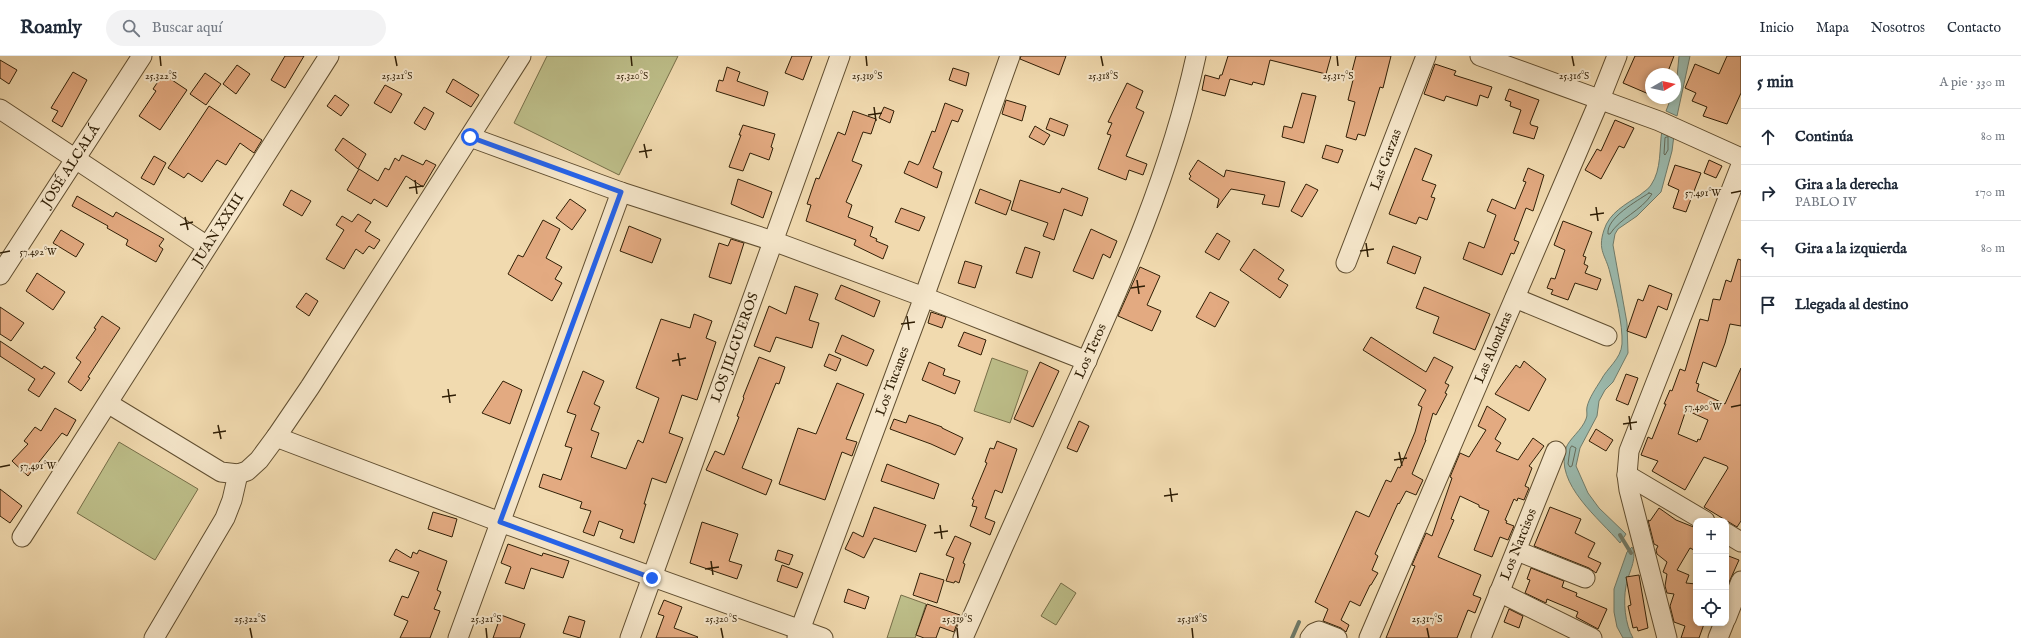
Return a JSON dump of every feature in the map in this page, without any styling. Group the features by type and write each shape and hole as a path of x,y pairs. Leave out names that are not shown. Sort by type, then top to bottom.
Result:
{"street":[{"name":"JOSÉ ALCALÁ","path":"0,275 75,157 142,56"},
{"name":"JUAN XXIII","path":"22,537 329,56"},
{"path":"108,404 221,472 238,474 247,471 259,460 310,387 521,56"},
{"name":"LOS JILGUEROS","path":"630,638 840,56"},
{"name":"Los Tucanes","path":"799,634 924,297 1010,56"},
{"name":"Los Teros","path":"963,638 1087,361 1148,219 1177,132 1196,56"},
{"name":"Las Garzas","path":"1346,263 1426,56"},
{"path":"1480,56 1659,121 1741,158"},
{"name":"Las Alondras","path":"1369,638 1600,99 1617,56"},
{"path":"0,109 75,157 207,246"},
{"path":"470,137 621,192 773,241 924,297 1087,361"},
{"path":"1667,638 1632,506 1627,475 1630,451 1741,166"},
{"path":"458,638 621,192"},
{"path":"1515,298 1607,336"},
{"path":"276,437 799,634 823,638"},
{"name":"Los Narcisos","path":"1481,638 1556,451"},
{"path":"154,638 224,518 232,500 238,474"},
{"path":"1627,475 1700,518"},
{"path":"1729,535 1741,542"},
{"path":"1517,551 1585,578"},
{"path":"1729,611 1741,581"},
{"path":"1499,592 1592,638"},
{"path":"1718,638 1723,626"},
{"path":"1310,638 1314,633 1319,631 1336,638"}],"green space":[{"path":"547,56 678,56 619,175 514,123"},
{"path":"992,358 1028,371 1010,423 974,411"},
{"path":"119,442 198,489 155,560 77,513"},
{"path":"1061,583 1076,593 1056,625 1041,616"},
{"path":"901,595 926,604 915,638 887,638"}],"water":[{"path":"1679,56 1690,56 1681,98 1681,68 1678,68"},
{"path":"1669,104 1680,104 1677,116 1666,111"},
{"path":"1662,130 1674,135 1672,151 1661,192 1637,216 1618,229 1615,234 1613,245 1627,323 1628,353 1613,382 1605,390 1599,401 1597,416 1580,448 1576,466 1588,493 1599,508 1626,534 1620,543 1581,500 1567,475 1564,461 1566,448 1582,427 1586,419 1587,407 1591,397 1619,354 1622,344 1620,318 1601,243 1604,230 1606,224 1614,214 1640,195 1655,179 1659,165"},
{"path":"1632,547 1634,556 1625,592 1625,613 1633,638 1623,638 1617,627 1614,612 1614,589 1627,552"}],"building":[{"path":"285,56 304,56 285,88 271,80"},
{"path":"792,56 812,56 803,80 785,73"},
{"path":"1021,56 1066,56 1059,75 1020,59"},
{"path":"1228,56 1331,56 1326,74 1270,60 1264,85 1253,82 1252,85 1230,79 1225,96 1202,90 1205,75 1219,79 1220,75 1222,75"},
{"path":"1356,56 1391,56 1383,88 1380,87 1365,136 1358,134 1356,140 1346,137 1355,102 1348,100 1353,80 1350,79"},
{"path":"1635,56 1674,56 1669,68 1645,68 1645,92 1623,83"},
{"path":"1727,56 1741,56 1741,93 1727,124 1703,116 1707,107 1692,101 1696,93 1685,88 1695,64 1719,74"},
{"path":"0,60 17,70 9,84 0,78"},
{"path":"1435,64 1456,71 1454,75 1492,87 1488,98 1480,95 1477,106 1446,96 1444,101 1424,94"},
{"path":"237,65 250,74 236,94 223,84"},
{"path":"727,67 740,72 737,81 768,92 764,106 716,91 719,80 723,81"},
{"path":"953,68 969,73 966,86 949,80"},
{"path":"73,72 87,80 62,127 52,121 58,111 51,108"},
{"path":"205,73 221,84 206,105 190,94"},
{"path":"163,74 187,90 160,130 139,116 156,91 153,89"},
{"path":"453,79 479,95 471,107 446,92"},
{"path":"1127,83 1143,91 1136,108 1144,112 1126,156 1147,164 1143,175 1129,170 1126,180 1098,169 1111,135 1107,134 1112,123 1108,122"},
{"path":"385,85 402,94 391,113 374,103"},
{"path":"1509,89 1539,100 1530,123 1531,125 1538,127 1534,139 1513,133 1521,110 1510,106 1511,102 1505,100"},
{"path":"1302,93 1316,96 1304,143 1282,137 1284,126 1292,128"},
{"path":"335,95 349,105 341,116 327,106"},
{"path":"1006,100 1026,106 1022,121 1002,114"},
{"path":"945,103 963,110 958,122 952,120 933,168 942,172 937,188 904,173 909,161 918,165 920,162 932,131 935,132"},
{"path":"209,106 262,140 254,153 240,143 226,165 217,160 202,182 188,173 184,178 168,168"},
{"path":"424,107 434,113 425,130 414,123"},
{"path":"884,107 894,111 890,123 879,118"},
{"path":"853,111 876,119 871,134 863,132 852,161 862,165 846,202 852,205 848,217 873,227 870,236 877,239 876,241 888,246 883,259 854,245 856,240 806,221 811,205 807,204 816,178 819,179 838,132 845,135"},
{"path":"1050,118 1068,125 1064,136 1046,129"},
{"path":"1615,120 1634,128 1624,148 1619,146 1601,179 1585,170 1597,149 1601,151"},
{"path":"743,125 775,134 769,160 750,153 743,171 729,167 741,135 739,135"},
{"path":"1035,126 1050,135 1044,145 1029,137"},
{"path":"343,138 366,154 358,169 335,150"},
{"path":"1326,145 1343,150 1338,163 1322,158"},
{"path":"1415,148 1432,155 1422,180 1436,185 1431,197 1435,198 1427,220 1419,217 1416,224 1389,214"},
{"path":"402,155 423,165 426,160 436,165 423,187 406,176 387,207 374,199 371,204 347,190 359,169 378,181 385,168 389,170 395,158 399,161"},
{"path":"154,156 166,163 154,185 141,178"},
{"path":"1198,160 1224,177 1226,170 1285,182 1279,207 1262,204 1265,195 1231,189 1217,208 1219,199 1189,179 1191,176 1189,174"},
{"path":"1709,160 1722,166 1716,178 1704,173"},
{"path":"1675,165 1701,173 1686,212 1673,208 1679,190 1668,185"},
{"path":"1528,168 1544,175 1533,211 1526,208 1514,240 1519,242 1514,254 1511,253 1502,275 1463,259 1469,242 1484,248 1496,215 1487,211 1492,199 1515,209 1526,182 1523,181"},
{"path":"738,179 772,192 763,218 731,204"},
{"path":"1020,180 1060,193 1062,188 1088,198 1082,216 1064,209 1054,240 1043,236 1048,223 1011,210"},
{"path":"1306,184 1318,190 1302,217 1291,211"},
{"path":"980,189 1011,201 1006,215 975,203"},
{"path":"291,190 311,201 302,216 283,205"},
{"path":"77,196 113,217 116,212 164,239 159,246 163,249 156,262 126,245 128,240 107,228 108,226 72,206"},
{"path":"570,199 586,210 572,230 556,218"},
{"path":"901,208 925,217 919,231 895,222"},
{"path":"358,214 371,222 365,231 380,240 374,249 369,246 363,254 356,249 344,269 326,259 344,230 336,225 342,216 352,222"},
{"path":"543,220 560,229 546,258 562,267 555,279 562,283 552,301 508,274 518,255 523,257"},
{"path":"1563,221 1592,232 1583,256 1586,257 1584,264 1588,266 1585,273 1601,279 1597,290 1575,283 1568,300 1551,294 1553,290 1547,288 1551,278 1555,279 1565,250 1554,245"},
{"path":"629,226 661,239 652,263 620,251"},
{"path":"1091,229 1117,241 1110,258 1103,254 1093,279 1073,271"},
{"path":"61,230 84,244 76,257 53,243"},
{"path":"1217,233 1230,241 1219,260 1205,252"},
{"path":"731,239 744,243 731,284 709,277 719,243 728,246"},
{"path":"1393,246 1421,257 1415,274 1387,263"},
{"path":"1025,247 1040,252 1032,278 1016,273"},
{"path":"1254,249 1284,270 1278,279 1288,285 1280,298 1240,270"},
{"path":"1738,259 1741,260 1741,326 1730,324 1716,367 1703,362 1696,383 1699,384 1697,391 1725,404 1741,368 1741,521 1737,527 1729,522 1729,518 1722,518 1704,507 1728,468 1727,466 1704,457 1685,490 1652,471 1658,461 1641,455 1648,437 1652,439 1666,404 1664,404 1670,390 1672,391 1680,369 1685,371 1700,319 1708,321 1713,299 1720,300 1726,280 1731,282","holes":["1686,410 1708,420 1700,440 1698,439 1697,442 1678,434"]},
{"path":"965,261 982,266 975,288 958,283"},
{"path":"1140,267 1160,276 1147,305 1161,311 1152,331 1118,316"},
{"path":"37,273 65,292 53,310 26,291"},
{"path":"841,285 880,301 874,317 835,299"},
{"path":"1649,285 1672,294 1667,310 1658,306 1646,338 1627,331 1638,299 1643,301"},
{"path":"795,286 818,294 809,320 819,323 812,348 776,337 770,352 754,346 769,306 786,314"},
{"path":"1424,287 1490,314 1475,350 1433,333 1439,317 1416,308"},
{"path":"1210,292 1229,302 1215,327 1196,317"},
{"path":"306,293 318,301 309,316 296,307"},
{"path":"0,307 24,323 11,341 0,334"},
{"path":"931,312 946,317 942,328 928,323"},
{"path":"694,314 712,321 706,338 716,342 697,400 682,395 669,433 683,438 666,483 652,478 634,543 620,538 623,530 599,521 594,536 583,532 591,511 580,508 582,502 539,487 543,474 561,480 572,448 565,446 576,415 567,412 583,371 604,381 594,404 600,407 591,430 599,433 591,457 626,469 638,440 643,443 659,398 636,388 661,319 690,328"},
{"path":"102,316 120,328 88,377 90,378 81,391 68,382 81,362 76,358 96,329 94,328"},
{"path":"964,332 986,340 981,355 958,346"},
{"path":"842,335 874,350 867,366 835,352"},
{"path":"1371,337 1426,372 1434,357 1453,367 1445,383 1449,385 1445,393 1447,394 1436,415 1433,413 1426,440 1412,474 1423,480 1416,495 1406,491 1399,504 1398,503 1375,554 1378,556 1372,570 1378,573 1370,585 1360,606 1350,601 1341,620 1349,625 1346,632 1341,628 1323,621 1328,609 1315,602 1356,511 1369,517 1386,480 1391,482 1398,467 1400,468 1415,432 1422,407 1418,405 1426,390 1363,350"},
{"path":"0,341 42,369 44,366 55,373 39,397 28,390 35,379 0,356"},
{"path":"829,354 841,359 836,371 824,366"},
{"path":"759,357 785,367 779,384 776,383 742,468 772,480 766,495 706,470 715,451 724,455 739,417 737,416 744,398 743,397"},
{"path":"1524,361 1546,379 1529,411 1495,394 1516,365 1520,368"},
{"path":"929,362 945,369 943,375 960,381 955,394 922,380"},
{"path":"1040,362 1059,371 1033,427 1014,419"},
{"path":"1626,374 1638,378 1628,405 1616,400"},
{"path":"503,381 522,390 510,424 482,413"},
{"path":"837,383 864,394 846,439 857,442 852,456 842,452 825,500 779,484 798,428 816,434"},
{"path":"1487,406 1506,419 1495,439 1501,443 1496,451 1518,460 1533,438 1544,446 1529,466 1532,468 1525,486 1529,488 1524,500 1518,498 1517,501 1514,499 1505,520 1507,521 1506,523 1514,526 1508,540 1500,537 1492,557 1474,550 1489,511 1460,496 1451,519 1454,520 1438,557 1481,575 1473,595 1481,598 1475,613 1468,610 1457,638 1386,638 1415,566 1412,565 1426,533 1432,536 1452,478 1450,477 1460,453 1469,457 1486,430 1478,426"},
{"path":"55,408 76,420 67,436 62,433 28,476 12,461 28,444 24,441 35,427 41,431"},
{"path":"909,415 942,427 963,438 955,455 931,444 890,429 894,419 906,423"},
{"path":"1079,421 1089,426 1077,452 1067,448"},
{"path":"1596,429 1613,440 1606,451 1589,441"},
{"path":"997,441 1017,449 1002,493 995,490 985,518 995,522 990,535 970,526 977,507 972,506 974,500 972,499 987,463 985,462 990,448 994,449"},
{"path":"887,464 939,484 934,499 881,481"},
{"path":"0,489 22,506 10,523 0,516"},
{"path":"874,507 926,525 916,552 874,538 864,558 845,549 853,532 863,537"},
{"path":"1550,507 1581,519 1575,533 1595,543 1588,557 1601,563 1596,573 1589,568 1534,546"},
{"path":"1659,508 1676,520 1693,527 1693,550 1690,548 1677,570 1689,575 1686,583 1693,584 1693,626 1703,626 1699,638 1681,638 1685,626 1674,622 1670,606 1674,594 1667,593 1665,586 1667,574 1663,572 1667,562 1657,554 1656,550 1658,546 1654,544 1648,520 1650,521"},
{"path":"433,512 457,519 452,537 428,529"},
{"path":"702,522 738,534 729,561 742,565 737,579 690,563"},
{"path":"955,536 971,543 963,563 965,564 959,583 955,581 954,583 946,581 954,558 946,555"},
{"path":"508,544 542,556 543,553 569,561 563,578 531,568 524,589 505,583 511,567 501,563"},
{"path":"396,549 411,558 413,552 417,554 419,550 447,561 437,590 441,592 434,609 440,611 430,638 400,638 408,621 394,615 402,596 408,598 419,572 389,561"},
{"path":"778,550 793,555 789,565 775,560"},
{"path":"1729,556 1739,560 1729,582"},
{"path":"782,565 803,573 797,588 777,581"},
{"path":"1531,568 1564,581 1562,587 1577,593 1576,596 1607,609 1598,629 1576,617 1578,612 1547,599 1546,603 1525,593 1530,580 1527,579"},
{"path":"920,573 944,580 937,603 913,595"},
{"path":"1639,575 1648,628 1638,631 1637,627 1633,628 1628,606 1631,605 1626,577"},
{"path":"848,589 869,597 865,609 844,602"},
{"path":"664,600 682,607 674,628 698,637 697,638 656,638 664,616 658,614"},
{"path":"927,604 960,615 954,632 940,627 936,638 924,638 916,635"},
{"path":"1509,609 1523,616 1519,628 1504,622"},
{"path":"501,615 525,624 520,638 493,638"},
{"path":"569,616 585,621 580,638 563,633"}],"waterway":[{"path":"1620,535 1631,553"},
{"path":"1292,638 1299,622"}],"route":[{"path":"470,137 621,192 500,522 652,578"}]}
